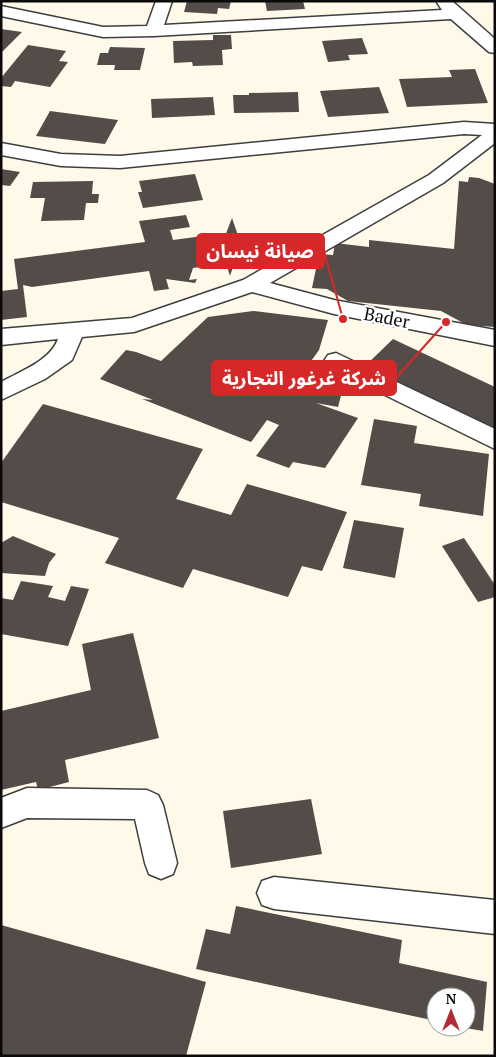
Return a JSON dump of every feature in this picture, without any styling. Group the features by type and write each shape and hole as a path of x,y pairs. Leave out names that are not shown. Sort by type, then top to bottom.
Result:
{"street":[{"path":"154,31 164,1"},
{"path":"444,1 455,14 495,48"},
{"path":"1,11 103,32 154,31 455,14"},
{"path":"1,149 61,160 120,162 464,128 495,130"},
{"path":"1,337 134,325 251,285 436,179 495,134"},
{"name":"Bader","path":"251,285 334,307 495,338"},
{"path":"1,392 37,373 64,354 73,331"},
{"path":"336,361 495,440"},
{"path":"1,813 28,803 147,805 161,863"},
{"path":"274,893 495,917"}],"building":[{"path":"187,1 231,1 229,9 218,8 217,14 184,12"},
{"path":"265,1 303,1 305,9 267,11"},
{"path":"1,29 22,32 1,53"},
{"path":"213,35 231,35 232,49 222,50 223,65 193,66 192,62 174,63 173,41 213,40"},
{"path":"362,38 368,54 348,55 350,60 328,62 322,41"},
{"path":"28,45 66,51 59,61 68,62 50,87 15,81 11,87 1,86 1,78"},
{"path":"110,47 145,48 140,70 114,70 115,65 97,65 100,53 108,53"},
{"path":"475,69 488,103 407,107 399,79 452,77 449,70"},
{"path":"379,87 389,113 328,117 320,91"},
{"path":"298,92 299,112 234,113 233,95"},
{"path":"213,97 215,115 152,118 151,99"},
{"path":"50,111 118,120 105,144 36,136"},
{"path":"1,169 20,172 10,186 1,185"},
{"path":"195,174 203,200 143,208 138,192 142,192 139,181"},
{"path":"469,177 479,178 495,184 495,327 467,325 441,311 348,301 327,289 312,288 319,254 333,255 335,243 369,247 369,240 454,249 459,181 468,182"},
{"path":"93,181 92,194 99,194 98,203 86,203 84,220 41,221 45,198 30,198 33,182"},
{"path":"186,215 190,227 170,230 173,240 210,235 217,257 232,218 243,250 228,248 225,257 237,255 230,276 226,263 193,268 189,280 197,279 195,283 166,279 169,289 154,291 149,271 32,287 23,285 27,317 1,320 1,291 18,289 14,259 145,242 139,221"},
{"path":"253,311 328,320 319,350 304,371 332,382 344,384 338,407 316,403 358,418 325,468 293,462 289,468 256,456 279,425 267,420 251,442 142,399 153,400 100,379 126,350 161,361 208,317"},
{"path":"393,339 495,387 495,431 364,367"},
{"path":"43,404 203,449 176,499 231,515 247,484 347,512 322,571 302,566 288,597 193,569 183,588 105,563 119,538 1,502 1,463"},
{"path":"374,419 417,426 414,443 489,454 483,516 419,506 421,494 361,485"},
{"path":"354,520 404,528 395,578 343,568"},
{"path":"13,536 56,554 49,563 45,576 1,573 1,543"},
{"path":"464,538 495,585 495,597 478,602 442,546"},
{"path":"21,581 53,586 48,597 65,601 71,586 89,589 68,646 1,634 1,598 13,600"},
{"path":"133,633 159,738 65,760 69,782 38,790 36,782 1,790 1,711 91,690 82,644"},
{"path":"311,799 322,854 231,868 223,811"},
{"path":"236,906 402,940 399,963 487,982 483,1031 476,1030 476,987 426,987 426,1019 196,969 206,929 230,934"},
{"path":"1,925 206,982 186,1056 1,1056"}],"place":[{"name":"صيانة نيسان","path":"343,319"},
{"name":"شركة غرغور التجارية","path":"446,322"}]}
